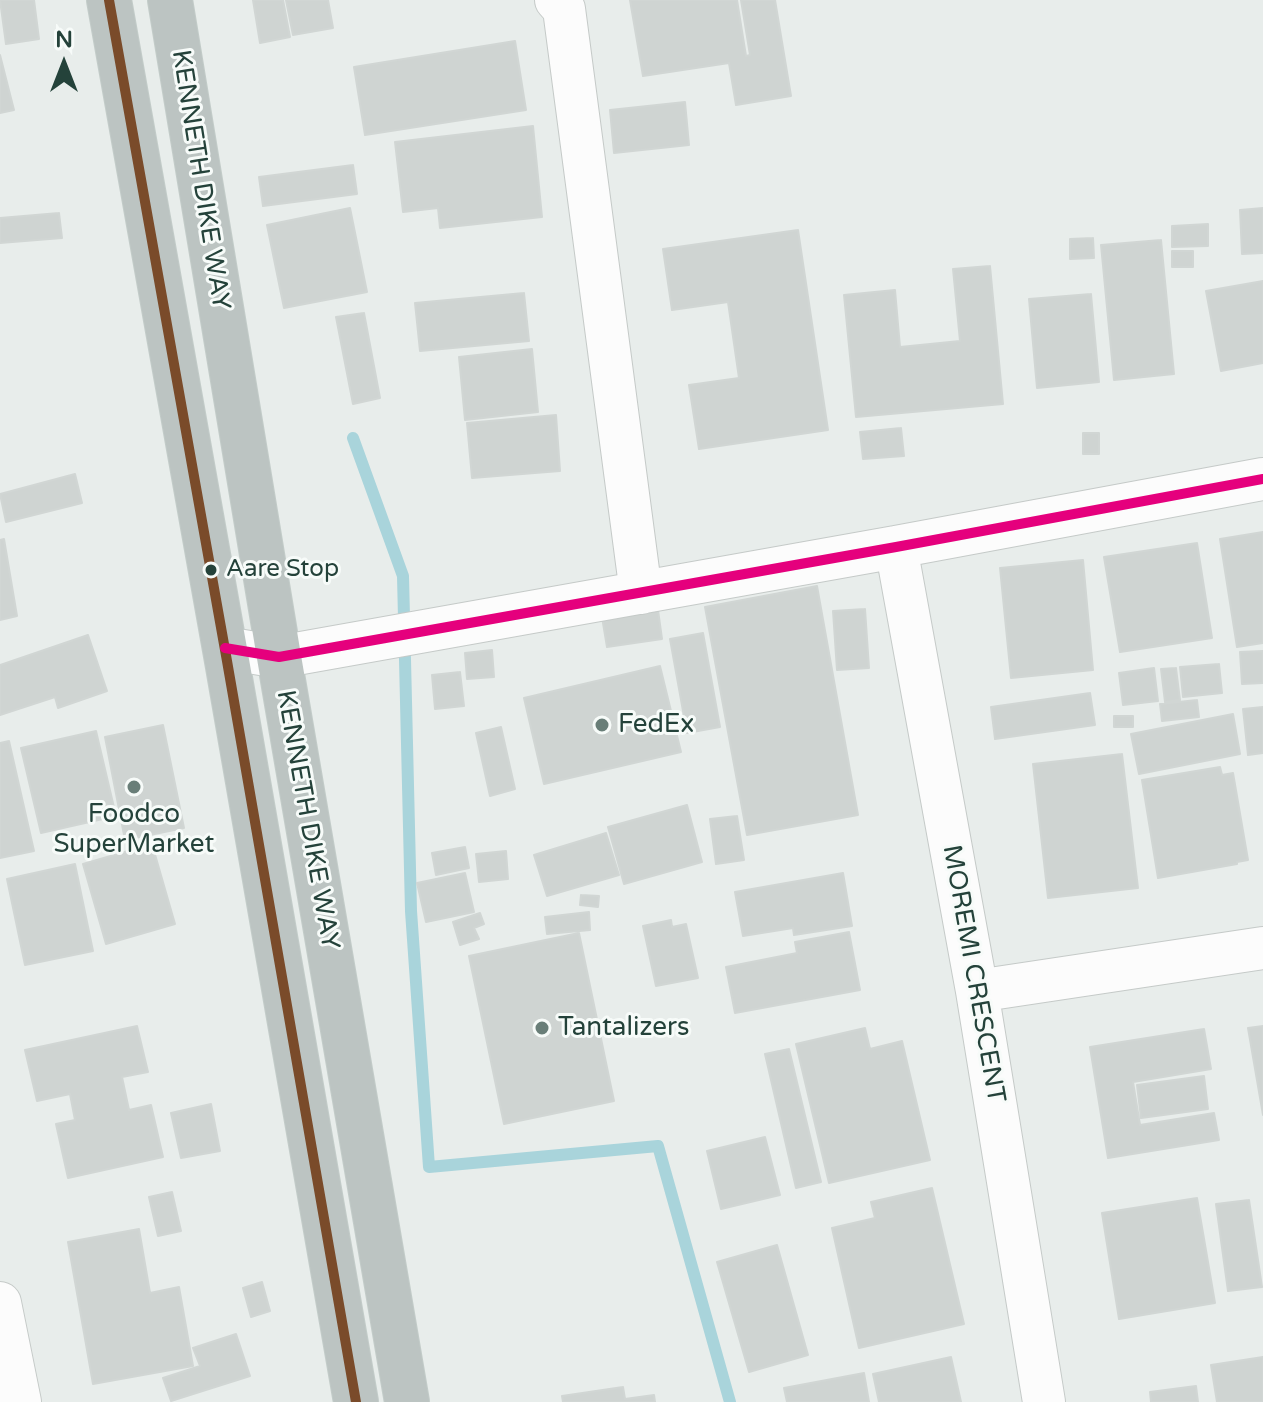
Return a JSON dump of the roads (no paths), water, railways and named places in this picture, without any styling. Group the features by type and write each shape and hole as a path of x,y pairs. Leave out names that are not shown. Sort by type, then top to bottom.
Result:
{"highway":[{"name":"KENNETH DIKE WAY","path":"109,0 356,1402"},
{"name":"KENNETH DIKE WAY","path":"170,0 407,1402"}],"street":[{"path":"556,0 564,9 641,593"},
{"path":"225,648 279,657 1263,479"},
{"name":"MOREMI CRESCENT","path":"896,547 977,991 1044,1402"},
{"path":"977,991 1263,948"},
{"path":"0,1303 20,1402"}],"waterway":[{"path":"353,438 403,576 411,911 429,1167 658,1146 730,1402"}],"place":[{"name":"Aare Stop","path":"211,570"},
{"name":"FedEx","path":"602,725"},
{"name":"Foodco SuperMarket","path":"134,787"},
{"name":"Tantalizers","path":"542,1028"}]}
